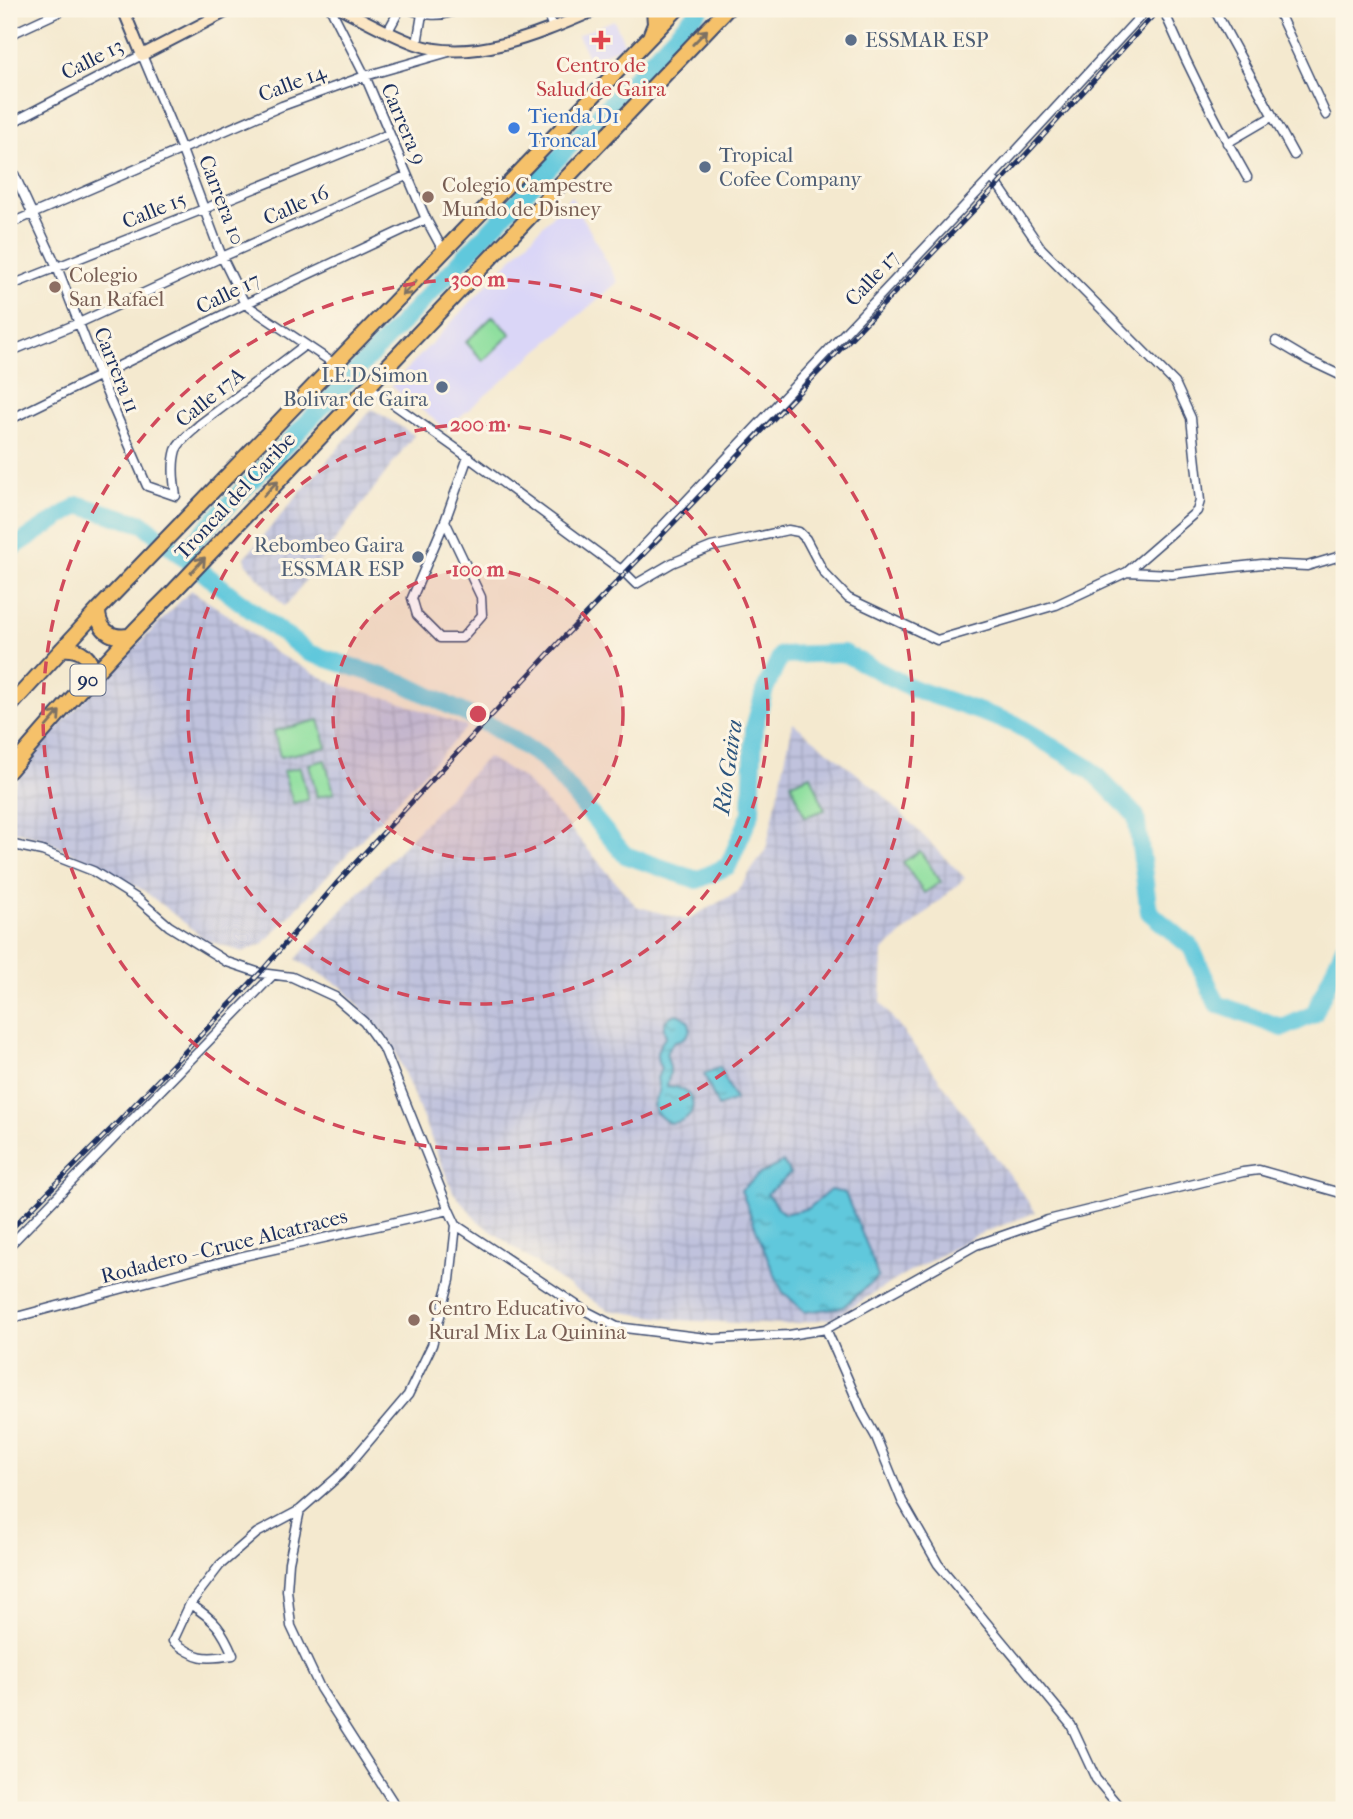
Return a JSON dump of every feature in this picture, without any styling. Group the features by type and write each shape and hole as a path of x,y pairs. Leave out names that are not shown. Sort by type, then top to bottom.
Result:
{"highway":[{"path":"650,37 655,24 654,9"},
{"name":"Troncal del Caribe","path":"10,705 98,610 677,9"},
{"name":"Troncal del Caribe","path":"9,771 128,636 172,593 727,9"},
{"path":"98,610 100,624 109,634 128,636"},
{"path":"62,649 82,652 90,662 93,675"}],"main road":[{"name":"Carrera 10","path":"123,9 142,55"},
{"name":"Calle 13","path":"142,55 231,9"},
{"path":"342,9 417,44 450,52"},
{"name":"Calle 14","path":"450,52 506,44 598,9"}],"street":[{"path":"9,35 65,9"},
{"name":"Carrera 9","path":"331,9 365,76 406,176 444,252"},
{"path":"388,31 400,9"},
{"path":"409,9 422,14 445,15 453,12"},
{"path":"545,9 553,28"},
{"name":"Calle 17","path":"621,570 1147,9"},
{"path":"1169,9 1167,18 1195,79 1247,177"},
{"path":"1214,9 1294,155"},
{"path":"1278,9 1326,115"},
{"path":"417,44 422,14"},
{"name":"Calle 14","path":"9,223 282,106 365,76 450,52"},
{"name":"Calle 13","path":"9,124 142,55"},
{"name":"Carrera 10","path":"142,55 182,150 222,257 246,304 335,365"},
{"path":"1227,143 1273,116"},
{"name":"Calle 15","path":"9,286 389,134"},
{"name":"Carrera 11","path":"9,163 57,267 99,375 147,486 176,496"},
{"name":"Calle 16","path":"9,352 406,176"},
{"path":"368,386 621,570 636,584 672,563 711,547 788,530 799,531 824,573 848,598 937,640 1056,605 1127,572 1197,511 1200,501 1191,418 1175,383 1041,248 998,185 990,178"},
{"name":"Calle 17","path":"9,420 426,219"},
{"path":"1276,341 1344,377"},
{"name":"Calle 17A","path":"176,496 173,480 176,450 185,438 305,345"},
{"path":"445,521 481,597 482,615 462,638 440,638 417,615 412,598 445,521 468,457"},
{"path":"1127,572 1172,574 1262,564 1307,566 1344,555"},
{"path":"9,844 42,851 93,871 139,900 169,926 227,962 251,971 292,977 335,997 364,1022 385,1051 457,1225 584,1310 617,1326 714,1339 789,1335 826,1329 976,1245 1048,1220 1243,1171 1259,1170 1344,1194"},
{"path":"9,1246 272,975"},
{"name":"Rodadero - Cruce Alcatraces","path":"9,1319 239,1257 449,1210"},
{"path":"191,1604 209,1617 224,1634 233,1655 212,1659 190,1654 173,1641 191,1604 220,1565 257,1534 300,1510 341,1474 408,1395 432,1345 450,1280 457,1225"},
{"path":"826,1329 902,1501 938,1564 1071,1725 1096,1779 1122,1810"},
{"path":"300,1510 289,1562 287,1590 291,1626 320,1688 398,1810"}],"shaded area":[{"name":"Centro de Salud de Gaira","path":"614,20 625,45 589,60 578,35"},
{"path":"571,196 618,282 446,429 391,386"},
{"path":"372,409 414,435 284,606 247,565 245,557"},
{"path":"191,590 231,617 274,652 335,684 394,700 467,727 263,944 242,952 206,940 143,890 97,865 41,838 9,830 9,791 46,739"},
{"path":"793,723 880,792 965,878 883,951 881,1003 1036,1212 975,1236 833,1318 785,1325 677,1320 608,1310 559,1280 479,1222 453,1192 392,1043 342,987 296,959 487,757 523,778 636,906 686,920 736,893 766,849"}],"green space":[{"path":"493,316 511,334 483,361 466,342"},
{"path":"319,720 327,747 280,757 274,731"},
{"path":"325,760 334,793 317,797 309,764"},
{"path":"300,767 308,800 293,803 283,771"},
{"path":"811,775 825,810 805,817 791,783"},
{"path":"920,851 941,882 924,893 903,862"}],"water":[{"path":"676,1014 687,1020 690,1028 686,1036 675,1041 667,1052 670,1070 667,1086 686,1092 693,1105 686,1118 668,1123 656,1113 653,1105 659,1091 657,1078 661,1069 657,1052 666,1036 665,1022"},
{"path":"720,1067 735,1100 718,1107 704,1074"},
{"path":"783,1162 790,1174 767,1194 784,1214 809,1208 830,1190 845,1193 869,1250 878,1277 843,1307 805,1312 782,1291 765,1252 741,1190 758,1175"}],"waterway":[{"path":"190,563 181,555 700,9"},
{"name":"Río Gaira","path":"9,550 79,505 143,524 309,653 403,683 493,727 543,758 625,855 697,880 728,866 751,813 754,728 765,689 781,655 843,653 912,688 1015,724 1089,768 1136,816 1149,912 1191,947 1217,1004 1283,1028 1314,1014 1344,947"}],"railway":[{"path":"9,1231 118,1122 260,973 336,884 564,637 998,185 1159,9"}],"place":[{"name":"Centro de Salud de Gaira","path":"601,40"},
{"name":"ESSMAR ESP","path":"851,40"},
{"name":"Tienda D1 Troncal","path":"514,128"},
{"name":"Tropical Cofee Company","path":"705,167"},
{"name":"Colegio Campestre Mundo de Disney","path":"428,197"},
{"name":"Colegio San Rafael","path":"55,287"},
{"name":"I.E.D Simon Bolivar de Gaira","path":"442,387"},
{"name":"Rebombeo Gaira ESSMAR ESP","path":"418,557"},
{"name":"Centro Educativo Rural Mix La Quinina","path":"414,1320"}]}
